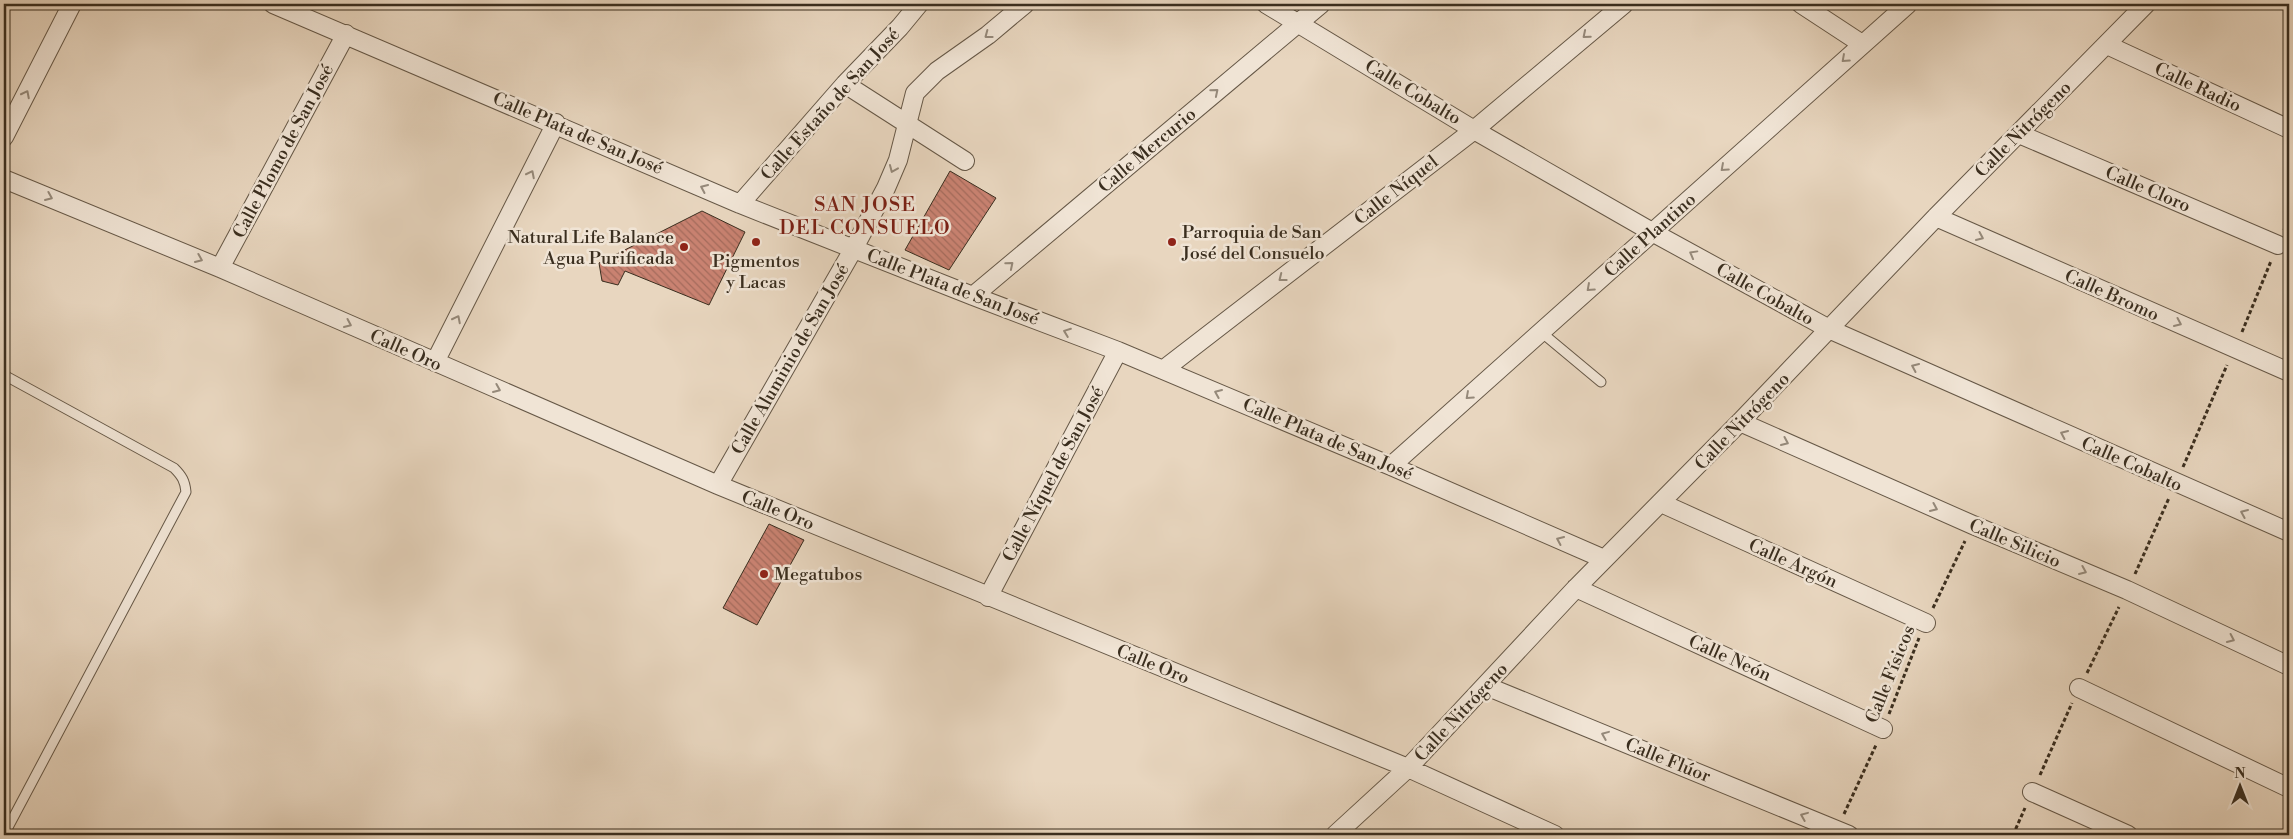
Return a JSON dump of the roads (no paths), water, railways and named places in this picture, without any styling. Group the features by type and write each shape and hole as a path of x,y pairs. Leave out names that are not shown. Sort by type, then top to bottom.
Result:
{"street":[{"path":"4,137 72,4"},
{"name":"Calle Plata de San José","path":"273,4 740,204 1118,351 1391,466 1604,559"},
{"name":"Calle Estaño de San José","path":"740,204 845,84 900,27 919,4"},
{"name":"Calle Aluminio de San José","path":"718,485 854,248 886,188 898,160 915,93 925,81 988,35 1025,4"},
{"name":"Calle Cobalto","path":"1266,4 1474,130 1652,232 1831,330 2289,532"},
{"name":"Calle Mercurio","path":"973,296 1321,4"},
{"name":"Calle Níquel","path":"1163,370 1474,130 1624,4"},
{"path":"1801,4 1862,44"},
{"name":"Calle Plantino","path":"1391,466 1908,4"},
{"name":"Calle Nitrógeno","path":"1335,835 1408,768 1604,559 1661,504 1831,330 1936,218 2146,4"},
{"name":"Calle Plomo de San José","path":"220,268 346,34"},
{"name":"Calle Radio","path":"2107,45 2289,129"},
{"path":"845,84 965,161"},
{"path":"435,362 556,124"},
{"name":"Calle Cloro","path":"2019,134 2278,245"},
{"name":"Calle Oro","path":"4,178 220,268 718,485 1408,768 1555,835"},
{"name":"Calle Bromo","path":"1936,218 2289,372"},
{"name":"Calle Níquel de San José","path":"988,596 1118,351"},
{"name":"Calle Silicio","path":"1740,422 1972,525 2127,590 2289,666"},
{"name":"Calle Argón","path":"1661,504 1926,623"},
{"name":"Calle Neón","path":"1576,588 1883,729"},
{"name":"Calle Flúor","path":"1486,686 1843,833"},
{"path":"2079,688 2289,788"},
{"path":"2032,792 2128,835"}],"lane":[{"path":"1541,332 1601,382"},
{"path":"4,375 174,468 182,475 186,484 186,492 4,835"}],"place":[{"name":"Pigmentos y Lacas","path":"756,242"},
{"name":"Parroquia de San José del Consuelo","path":"1172,242"},
{"name":"Natural Life Balance Agua Purificada","path":"684,247"},
{"name":"Megatubos","path":"764,574"}],"district":[{"name":"SAN JOSE DEL CONSUELO","path":"865,216"}]}
